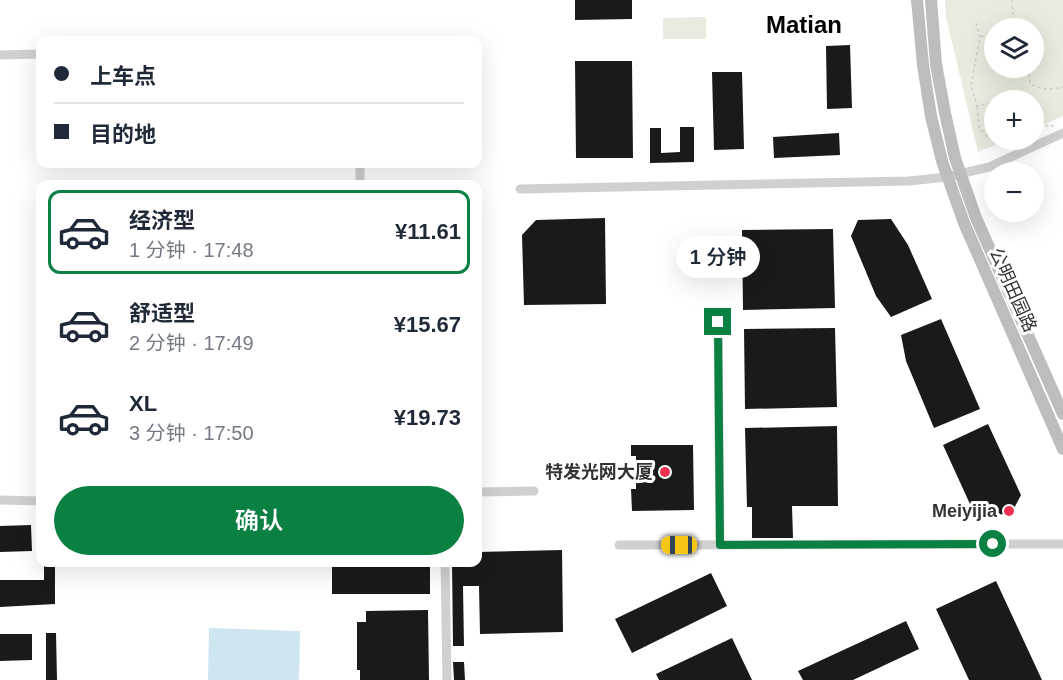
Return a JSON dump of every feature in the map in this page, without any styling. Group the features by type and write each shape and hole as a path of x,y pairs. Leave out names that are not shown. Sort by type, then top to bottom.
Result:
{"street":[{"name":"公明田园路","path":"917,0 923,65 931,116 947,177 964,223 1063,448"},
{"name":"公明田园路","path":"931,0 941,94 961,174 976,218 1063,414"},
{"path":"0,55 36,54"},
{"path":"520,189 909,181 947,177 988,167 1060,135"},
{"path":"718,322 720,545"},
{"path":"482,492 534,491"},
{"path":"0,500 36,501"},
{"path":"619,545 1063,544"},
{"path":"445,567 447,680"}],"path":[{"path":"1012,0 1013,18"},
{"path":"976,23 980,38 974,59 971,85 978,127 984,134"},
{"path":"980,38 984,36"},
{"path":"1029,78 1030,83 1038,88 1048,90 1063,87"},
{"path":"976,106 984,105"},
{"path":"1044,126 1052,125 1060,135"}],"shaded area":[{"path":"945,0 1063,0 1063,116 1044,125 1044,90 984,90 984,150 978,152 946,17"},
{"path":"706,17 706,39 663,39 663,18"}],"water":[{"path":"209,628 300,631 299,680 208,680"}],"building":[{"path":"575,0 632,0 632,19 575,20"},
{"path":"850,45 852,108 827,109 826,46"},
{"path":"575,61 632,61 633,158 576,158"},
{"path":"712,72 742,72 744,149 714,150"},
{"path":"680,127 694,127 694,162 650,163 650,128 661,128 661,153 680,152"},
{"path":"839,133 840,155 774,158 773,137"},
{"path":"605,218 606,304 524,305 522,235 536,220"},
{"path":"891,219 908,245 932,299 891,317 876,296 851,236 858,220"},
{"path":"833,229 835,308 743,310 742,230"},
{"path":"941,319 980,409 934,428 906,361 901,335"},
{"path":"835,328 837,407 745,409 744,329"},
{"path":"988,424 1021,495 1011,514 975,515 943,445"},
{"path":"837,426 838,506 792,506 793,538 752,538 752,507 747,507 745,428"},
{"name":"特发光网大厦","path":"631,445 693,445 694,510 632,511 631,489 636,489 636,456 631,456"},
{"path":"31,525 32,551 0,552 0,526"},
{"path":"562,550 563,632 480,634 479,586 463,586 464,646 453,646 452,567 482,567 482,552"},
{"path":"44,567 55,567 55,604 0,607 0,580 44,580"},
{"path":"332,567 430,567 430,594 332,594"},
{"path":"711,573 727,606 632,653 615,619"},
{"path":"996,581 1042,680 969,680 936,609"},
{"path":"428,610 429,680 360,680 360,670 357,670 357,622 366,622 366,611"},
{"path":"906,621 919,649 853,680 803,680 798,671"},
{"path":"46,633 56,633 57,680 46,680"},
{"path":"0,634 32,634 32,660 0,661"},
{"path":"732,638 752,680 659,680 656,674"},
{"path":"453,662 464,662 465,680 454,680"}],"place":[{"name":"特发光网大厦","path":"665,472"},
{"name":"Meiyijia","path":"1009,511"}],"district":[{"name":"Matian","path":"804,24"}],"route":[{"path":"718,322 720,545 993,544"}]}
